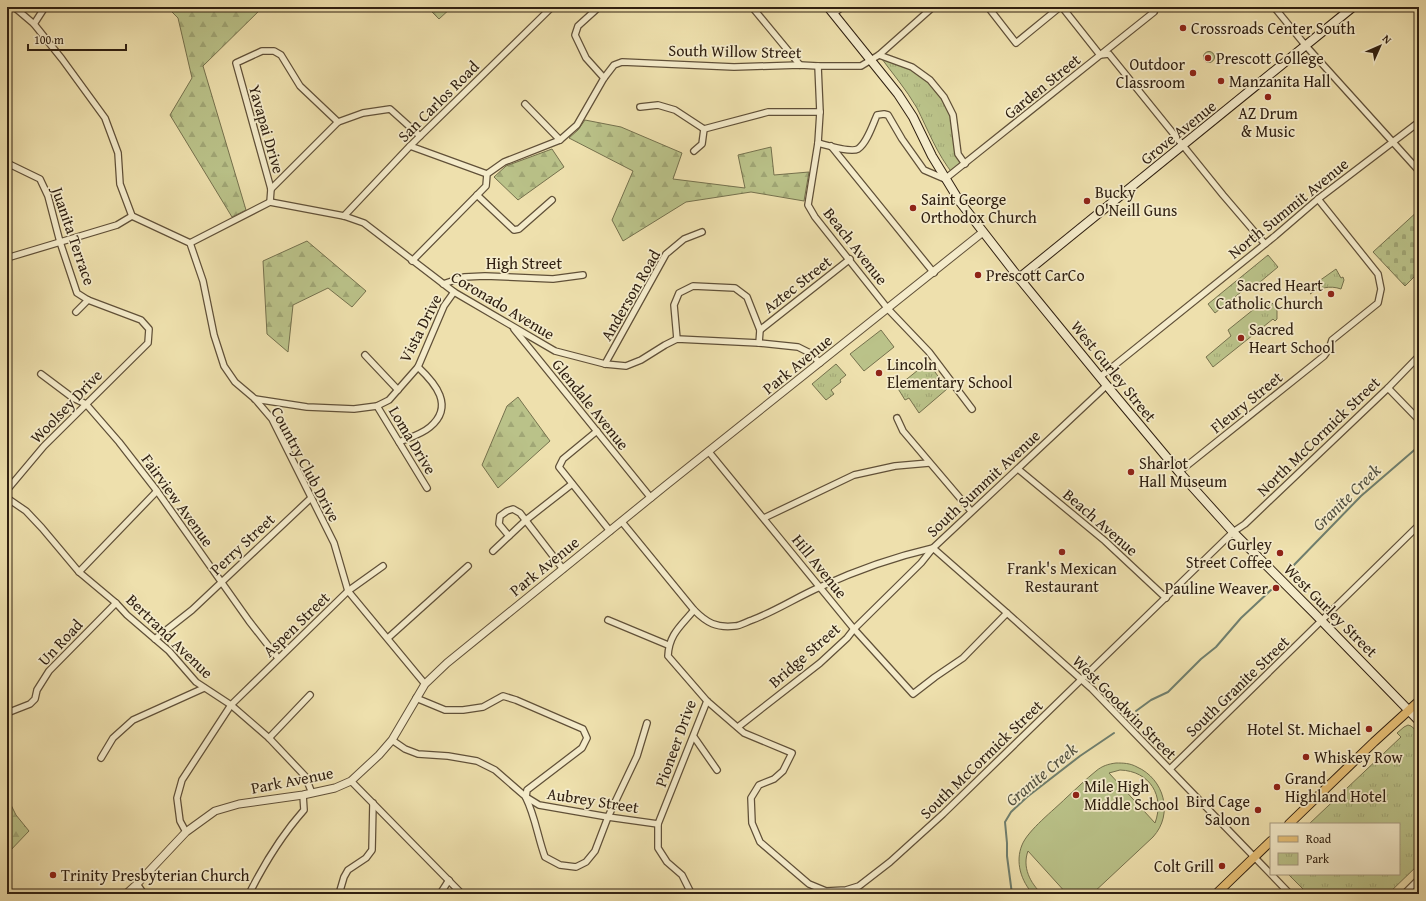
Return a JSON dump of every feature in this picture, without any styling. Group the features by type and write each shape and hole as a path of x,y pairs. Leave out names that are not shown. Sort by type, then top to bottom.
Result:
{"main road":[{"name":"West Gurley Street","path":"828,7 898,94 913,117 932,156 960,202 1019,278 1100,377 1233,532 1322,620 1419,722"},
{"name":"Grove Avenue","path":"1019,278 1353,7"},
{"path":"1290,823 1419,701"},
{"path":"1216,894 1270,842"}],"street":[{"path":"14,7 34,24 62,59 105,118 118,153 120,184 132,216 190,244 270,202"},
{"path":"34,24 45,7"},
{"name":"San Carlos Road","path":"344,216 410,146 552,7"},
{"path":"599,7 578,26 575,35 586,58 604,78"},
{"path":"752,7 800,65"},
{"path":"833,14 842,7"},
{"path":"871,61 934,7"},
{"path":"988,7 1016,43 1061,7 1100,55 1109,54 1222,195 1265,244"},
{"path":"1274,7 1306,46 1419,171"},
{"name":"Garden Street","path":"945,179 1154,12"},
{"name":"Yavapai Drive","path":"270,202 271,189 236,64 262,51 274,51 281,55 300,86 338,122"},
{"path":"879,55 912,66 930,80 944,97 953,115 958,154 965,164"},
{"name":"South Willow Street","path":"487,174 504,162 560,140 577,125 604,78 614,65 622,62 734,67 800,65 861,66 871,61"},
{"name":"Beach Avenue","path":"818,66 820,112 818,143 808,205 815,217 850,259 888,309 929,352 972,409"},
{"path":"525,104 560,140"},
{"path":"640,107 658,106 675,110 704,129 768,112 820,112"},
{"path":"271,189 338,122 362,113 390,108 420,136"},
{"path":"818,143 851,150 858,149 867,138 877,115 888,115 902,139 924,170 945,179"},
{"name":"North Summit Avenue","path":"1100,377 1265,244 1318,199 1419,122"},
{"path":"694,151 702,144 704,129"},
{"path":"410,146 487,174 486,186 412,261"},
{"path":"831,146 934,273"},
{"name":"Juanita Terrace","path":"7,163 40,179 48,196 60,242 77,292 88,300 142,320 149,329 148,343"},
{"path":"477,195 514,230 519,229 552,200"},
{"name":"Fleury Street","path":"1180,472 1324,356 1329,349 1332,340 1378,303 1381,289 1378,274 1318,199"},
{"name":"Coronado Avenue","path":"270,202 344,216 364,223 454,292 555,351 605,364 626,366 642,360 664,345 677,339"},
{"path":"7,258 117,225 132,216"},
{"name":"Anderson Road","path":"605,364 666,254 684,239 702,232"},
{"name":"Park Avenue","path":"126,894 186,832 215,812 239,804 303,795 335,788 351,781 380,755 392,740 425,684 447,663 651,498 934,273 983,232"},
{"name":"Country Club Drive","path":"190,244 203,281 214,335 224,366 235,382 255,399 272,419 334,543 348,591 425,684"},
{"name":"Aztec Street","path":"760,330 850,259"},
{"name":"High Street","path":"443,284 464,276 553,279 583,275"},
{"path":"759,343 760,330 747,297 735,288 693,286 679,293 674,305 677,339 759,343 798,347 810,353 820,364"},
{"name":"Vista Drive","path":"255,399 307,407 354,409 377,406 389,400 418,367 444,306 454,292"},
{"path":"76,312 88,300"},
{"name":"Glendale Avenue","path":"511,325 651,498"},
{"name":"Woolsey Drive","path":"7,490 44,446 148,343"},
{"path":"365,354 398,390"},
{"name":"North McCormick Street","path":"1233,532 1243,526 1388,388 1419,356"},
{"path":"399,442 430,428 440,416 443,403 429,378 418,367"},
{"name":"Fairview Avenue","path":"41,374 73,398 86,404 119,442 157,491 249,622 278,658"},
{"name":"South Summit Avenue","path":"694,610 706,621 720,627 736,626 767,614 820,587 874,564 933,548 1107,385"},
{"path":"1388,388 1419,420"},
{"name":"Loma Drive","path":"377,406 427,488"},
{"path":"897,418 903,430 929,463 971,511"},
{"path":"597,431 563,459 559,467 610,531"},
{"name":"Hill Avenue","path":"709,452 854,629 913,694 963,658 1007,613"},
{"path":"764,518 854,475 895,466 929,463"},
{"name":"Beach Avenue","path":"1018,469 1105,541 1166,598"},
{"path":"493,550 526,520 572,484"},
{"path":"79,572 157,491"},
{"name":"Bertrand Avenue","path":"7,498 26,511 79,572 169,651 196,682 231,705 269,738 305,776 312,793"},
{"name":"Perry Street","path":"155,639 192,610 311,498"},
{"path":"509,536 499,524 500,516 513,509 520,513 526,520 563,569"},
{"path":"608,620 668,645 671,638 694,610 622,522"},
{"name":"South Granite Street","path":"1170,769 1419,525"},
{"name":"South McCormick Street","path":"738,727 744,733 792,753 783,771 774,779 759,785 751,798 752,823 760,842 809,884 826,891 846,890 859,886 890,862 943,814 1233,532"},
{"name":"West Goodwin Street","path":"933,548 1082,680 1270,873"},
{"name":"Bridge Street","path":"738,727 820,663 847,638 854,629 921,563 933,548"},
{"name":"Aspen Street","path":"186,832 180,821 177,798 182,780 231,705 348,591 383,566"},
{"path":"388,638 468,566"},
{"name":"Un Road","path":"7,713 30,704 35,699 37,690 48,670 116,603"},
{"name":"Pioneer Drive","path":"668,645 668,656 707,701 694,737 658,824 658,848 666,862 682,875 690,894"},
{"path":"101,758 113,738 133,720 204,688"},
{"path":"269,738 310,695"},
{"path":"416,698 445,710 463,710 482,707 503,696 516,700 583,729 587,738 582,748 527,790 526,798"},
{"path":"707,701 738,727"},
{"path":"392,740 405,749 418,754 448,756 477,761 495,770 526,798 545,857 560,865 576,867 586,862 595,851 608,817 637,756 647,724"},
{"path":"694,737 717,770"},
{"path":"351,781 462,894"},
{"path":"249,894 261,869 287,830 304,810 303,795"},
{"name":"Aubrey Street","path":"526,798 538,805 658,824"},
{"path":"339,894 344,877 348,870 366,858 372,850 373,804"},
{"name":"West Goodwin Street","path":"1272,875 1290,894"},
{"path":"440,894 449,880"},
{"path":"1404,894 1418,882"},
{"path":"137,884 144,894"}],"green space":[{"path":"167,7 263,7 203,66 246,210 232,217 170,115 192,78 178,18"},
{"path":"427,7 452,7 439,19"},
{"path":"1209,51 1213,53 1215,57 1213,61 1209,63 1205,61 1203,57 1205,53"},
{"path":"879,55 912,67 930,80 953,115 958,154 965,164 953,174 937,150 913,101"},
{"path":"585,120 621,127 682,153 673,179 745,188 738,155 771,147 774,175 809,172 804,201 751,192 686,202 623,241 612,220 633,171 569,138 578,130"},
{"path":"552,149 564,167 518,200 494,177 506,166"},
{"path":"1419,210 1419,272 1405,286 1373,252"},
{"path":"307,241 366,291 352,307 328,288 293,305 288,352 267,334 263,261"},
{"path":"1268,255 1278,267 1254,287 1251,284 1215,313 1208,304"},
{"path":"1336,269 1341,278 1343,277 1344,280 1341,289 1333,287 1325,288 1310,294 1314,290 1312,286"},
{"path":"1264,301 1268,306 1272,303 1277,309 1277,319 1275,321 1273,319 1213,367 1206,357 1231,336 1228,330"},
{"path":"881,330 894,347 864,371 850,354"},
{"path":"928,362 947,389 919,413 909,398 905,400 897,387"},
{"path":"836,364 846,375 840,380 841,382 831,390 834,394 826,400 812,384"},
{"path":"518,397 550,441 498,488 482,465 507,406"},
{"path":"1408,725 1411,726 1418,732 1415,734 1419,738 1419,864 1388,894 1308,894 1289,875 1400,875 1400,823 1310,823 1401,737 1397,733"},
{"path":"1116,763 1124,763 1134,766 1154,780 1163,798 1163,818 1159,828 1153,837 1092,894 1067,894 1028,851 1026,863 1028,874 1034,885 1042,894 1033,894 1022,877 1019,865 1020,851 1025,839 1042,820 1092,774 1098,769","holes":["1120,770 1131,771 1147,780 1156,795 1158,813 1155,823 1109,773"]},
{"path":"7,797 16,815 29,831 7,854"}],"waterway":[{"name":"Granite Creek","path":"1292,567 1361,496 1419,446"},
{"name":"Granite Creek","path":"1136,711 1151,700 1168,692 1201,659 1216,647 1241,618 1271,590"},
{"name":"Granite Creek","path":"1012,894 1007,856 1005,822 1011,812 1027,797 1080,756 1114,733"}],"place":[{"name":"Crossroads Center South","path":"1183,28"},
{"name":"Prescott College","path":"1208,58"},
{"name":"Outdoor Classroom","path":"1193,73"},
{"name":"Manzanita Hall","path":"1221,81"},
{"name":"AZ Drum & Music","path":"1268,97"},
{"name":"Bucky O'Neill Guns","path":"1087,201"},
{"name":"Saint George Orthodox Church","path":"913,208"},
{"name":"Prescott CarCo","path":"978,275"},
{"name":"Sacred Heart Catholic Church","path":"1331,294"},
{"name":"Sacred Heart School","path":"1241,338"},
{"name":"Lincoln Elementary School","path":"879,373"},
{"name":"Sharlot Hall Museum","path":"1131,472"},
{"name":"Frank's Mexican Restaurant","path":"1062,552"},
{"name":"Gurley Street Coffee","path":"1280,553"},
{"name":"Pauline Weaver","path":"1276,588"},
{"name":"Hotel St. Michael","path":"1369,729"},
{"name":"Whiskey Row","path":"1306,757"},
{"name":"Grand Highland Hotel","path":"1277,787"},
{"name":"Mile High Middle School","path":"1076,795"},
{"name":"Bird Cage Saloon","path":"1258,810"},
{"name":"Colt Grill","path":"1222,866"},
{"name":"Trinity Presbyterian Church","path":"53,875"}]}
